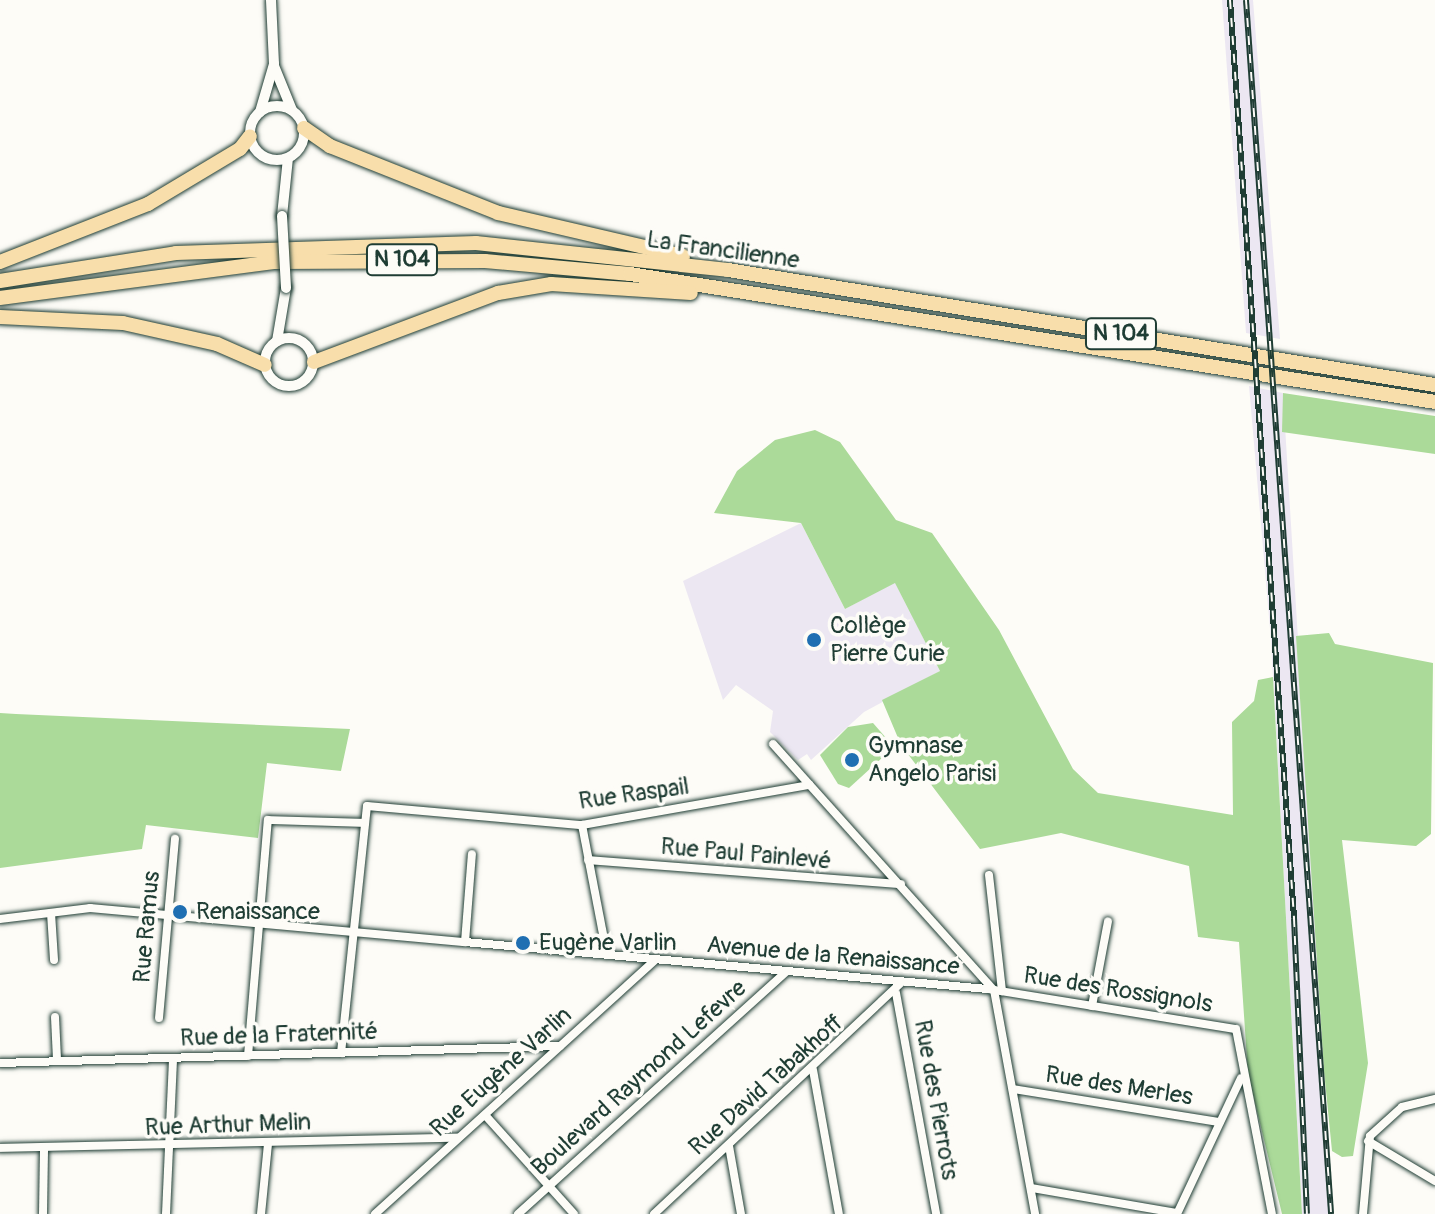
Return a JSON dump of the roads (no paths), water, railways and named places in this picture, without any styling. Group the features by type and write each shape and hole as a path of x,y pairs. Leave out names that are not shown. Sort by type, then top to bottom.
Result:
{"highway":[{"path":"304,128 361,160 532,224 728,270"},
{"path":"0,262 148,204 240,149 250,136"},
{"name":"La Francilienne","path":"0,281 176,253 365,242 476,243 728,270 1435,385"},
{"name":"La Francilienne","path":"0,298 179,270 372,259 584,269 1435,402"},
{"path":"314,362 444,309 551,284 780,299"},
{"path":"0,317 123,323 217,344 265,365"}],"street":[{"path":"271,0 274,64 304,128 301,146 288,158 271,160"},
{"path":"274,64 250,136 271,160 282,216 286,288 295,338 314,362 303,382 288,386 265,365 277,341 286,288"},
{"path":"259,112 277,106 294,112"},
{"path":"282,216 288,158"},
{"path":"277,341 295,338"},
{"path":"773,744 998,991"},
{"name":"Rue Raspail","path":"363,823 367,806 582,825 810,785"},
{"path":"248,1056 270,815 363,823 341,1053"},
{"path":"582,825 607,955"},
{"name":"Rue Ramus","path":"159,1018 175,839"},
{"path":"465,942 472,854"},
{"name":"Rue Paul Painlevé","path":"588,860 901,884"},
{"path":"989,875 998,991 1035,1214"},
{"name":"Avenue de la Renaissance","path":"0,919 90,908 998,991"},
{"path":"51,913 54,960"},
{"path":"1092,1006 1108,921"},
{"name":"Rue Eugène Varlin","path":"375,1214 654,961"},
{"name":"Boulevard Raymond Lefevre","path":"518,1214 786,972"},
{"name":"Rue David Tabakhoff","path":"654,1214 896,993 902,982"},
{"name":"Rue des Rossignols","path":"998,991 1236,1029 1241,1077"},
{"name":"Rue des Pierrots","path":"896,993 936,1214"},
{"path":"55,1017 57,1060"},
{"name":"Rue de la Fraternité","path":"0,1063 560,1046"},
{"path":"166,1214 172,1147 173,1059"},
{"path":"813,1070 839,1214"},
{"path":"1032,1188 1177,1214 1241,1077"},
{"path":"1241,1077 1272,1214"},
{"name":"Rue des Merles","path":"1013,1089 1219,1122"},
{"path":"1363,1214 1368,1141 1402,1107 1435,1099"},
{"path":"485,1115 574,1214"},
{"name":"Rue Arthur Melin","path":"0,1148 172,1147 458,1138"},
{"path":"1368,1141 1435,1181"},
{"path":"261,1214 268,1144"},
{"path":"729,1146 741,1214"},
{"path":"43,1214 44,1148"}],"railway":[{"path":"1230,0 1294,918 1307,1214"},
{"path":"1246,0 1331,1214"}],"place":[{"name":"Collège Pierre Curie","path":"814,640"},
{"name":"Gymnase Angelo Parisi","path":"852,760"},
{"name":"Renaissance","path":"180,912"},
{"name":"Eugène Varlin","path":"523,943"}]}
